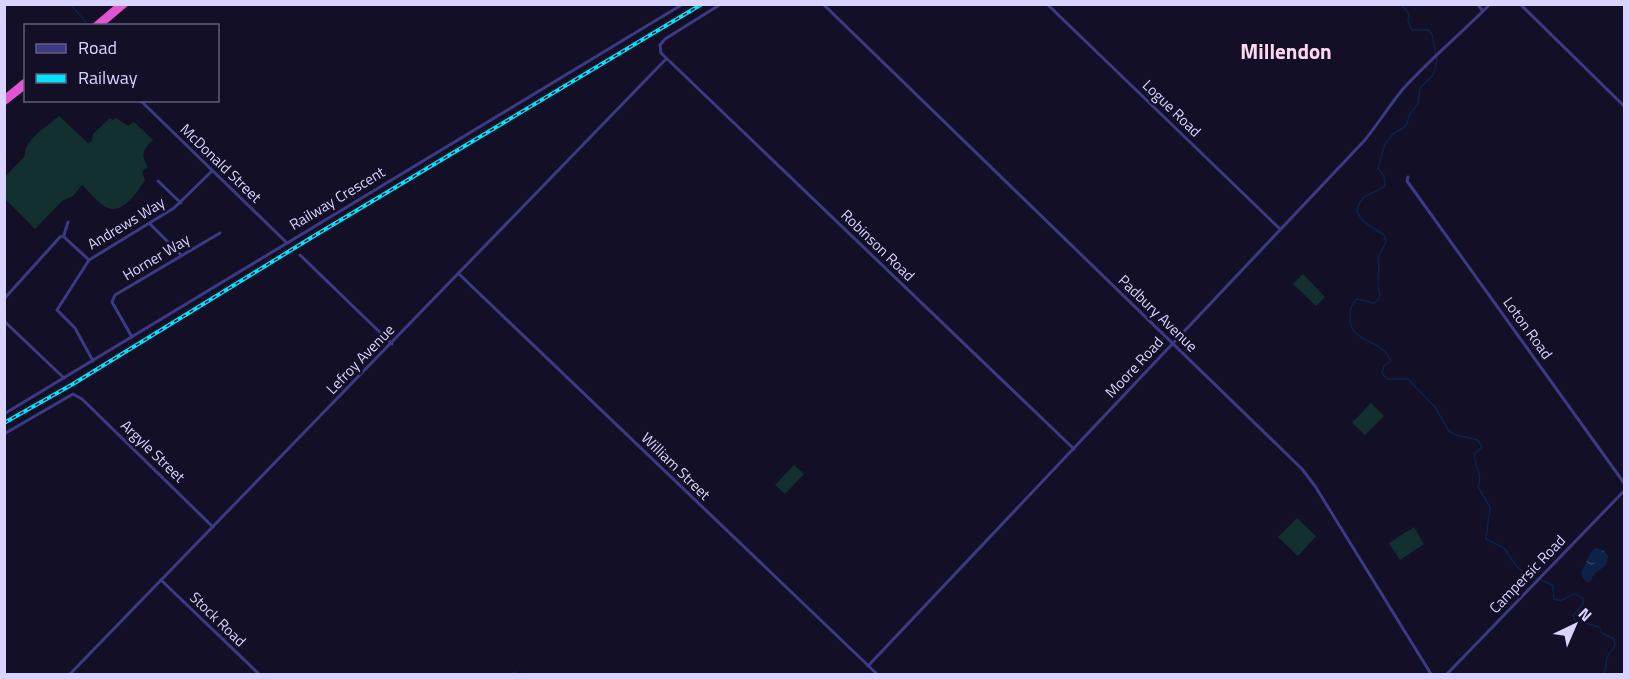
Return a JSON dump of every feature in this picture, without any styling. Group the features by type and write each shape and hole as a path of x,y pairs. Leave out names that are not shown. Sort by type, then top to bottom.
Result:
{"highway":[{"path":"96,24 120,4"},
{"path":"102,24 126,4"},
{"path":"4,98 24,82"},
{"path":"4,103 24,88"}],"street":[{"name":"Railway Crescent","path":"4,414 683,4"},
{"path":"666,59 661,53 660,45 665,39 721,4"},
{"name":"Padbury Avenue","path":"823,4 1302,469 1315,486 1431,675"},
{"name":"Logue Road","path":"1047,4 1280,229"},
{"path":"1477,4 1483,11"},
{"name":"Moore Road","path":"868,666 1364,141 1402,91 1490,4"},
{"path":"1520,4 1624,106"},
{"name":"Lefroy Avenue","path":"70,675 666,59"},
{"name":"Robinson Road","path":"666,59 1074,449"},
{"name":"McDonald Street","path":"142,102 286,242"},
{"name":"Andrews Way","path":"93,361 75,328 57,310 89,260 181,203 212,171"},
{"path":"158,181 181,203"},
{"name":"Loton Road","path":"1412,187 1624,483"},
{"path":"4,299 43,254 63,236 68,222"},
{"path":"150,224 181,255"},
{"name":"Horner Way","path":"132,337 112,302 114,295 220,233"},
{"path":"63,236 89,260"},
{"path":"300,255 392,344"},
{"name":"William Street","path":"459,274 877,675"},
{"path":"4,321 64,378"},
{"name":"Argyle Street","path":"4,434 73,394 82,399 213,527"},
{"name":"Campersic Road","path":"1446,675 1624,491"},
{"name":"Stock Road","path":"162,580 259,675"}],"green space":[{"path":"59,116 88,143 92,141 93,134 110,118 113,120 116,118 128,126 134,122 153,140 144,152 144,159 148,167 142,171 145,180 138,190 119,208 104,206 82,185 73,196 62,201 35,229 5,199 5,177 25,156 32,139"},
{"path":"1303,274 1325,297 1316,306 1293,284"},
{"path":"1371,403 1384,416 1365,435 1352,423"},
{"path":"794,465 804,474 785,494 775,485"},
{"path":"1297,518 1316,536 1298,556 1278,537"},
{"path":"1414,527 1424,544 1400,560 1389,543"}],"water":[{"path":"1595,548 1603,550 1608,556 1606,565 1594,574 1590,582 1587,582 1581,572"}],"waterway":[{"path":"70,4 86,22"},
{"path":"1401,4 1409,14 1408,21 1412,30 1428,30 1432,34 1437,60 1433,75 1420,88 1418,104 1410,114 1406,126 1393,134 1385,144 1378,168 1384,176 1385,186 1367,195 1358,206 1357,213 1364,222 1384,235 1386,242 1378,258 1380,294 1378,300 1374,303 1357,299 1350,310 1351,325 1360,336 1387,353 1391,361 1384,366 1382,373 1387,379 1408,379 1435,407 1449,431 1478,440 1482,447 1474,457 1480,476 1478,487 1490,507 1486,539 1504,548 1517,567 1527,575 1553,586 1554,599 1562,600 1575,594 1583,598 1583,604 1573,616 1575,620 1599,627 1602,633 1614,639 1615,645 1608,655 1604,674"},
{"path":"511,674 516,672"}],"railway":[{"path":"4,423 73,384 314,236 702,4"}],"district":[{"name":"Millendon","path":"1286,51"}]}
